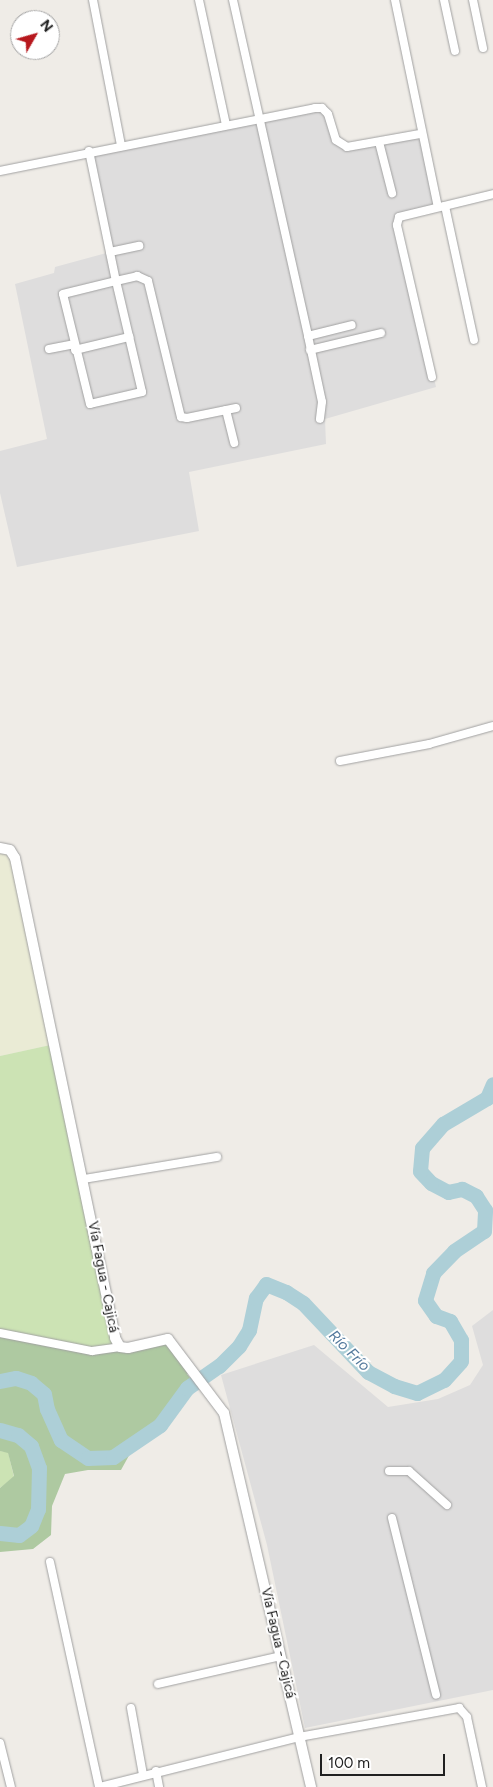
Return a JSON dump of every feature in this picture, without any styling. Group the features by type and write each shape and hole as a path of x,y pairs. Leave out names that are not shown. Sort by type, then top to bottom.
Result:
{"street":[{"path":"93,0 121,146"},
{"path":"199,0 226,125"},
{"path":"233,0 322,402 320,419"},
{"path":"395,0 420,134 442,207 474,340"},
{"path":"444,0 455,51"},
{"path":"473,0 483,48"},
{"path":"0,171 88,151 322,108 328,114 340,146 379,142 420,134"},
{"path":"379,142 392,194"},
{"path":"88,151 116,281 142,392 90,404 62,294 116,281 137,276 148,281 181,417 236,408"},
{"path":"432,377 397,225 399,217 493,194"},
{"path":"110,252 139,246"},
{"path":"308,336 352,325"},
{"path":"310,350 381,333"},
{"path":"49,349 74,347 129,337"},
{"path":"226,410 234,443"},
{"path":"340,761 429,744 493,726"},
{"name":"Vía Fagua - Cajicá","path":"0,848 10,850 15,858 84,1179 115,1338 120,1347 168,1340 228,1421 311,1787"},
{"path":"84,1179 217,1157"},
{"path":"0,1333 92,1351 120,1347"},
{"path":"389,1471 408,1471 447,1505"},
{"path":"392,1518 436,1695"},
{"path":"50,1562 100,1787 143,1774 299,1737 459,1708 467,1717 482,1787"},
{"path":"158,1684 281,1656"},
{"path":"131,1708 143,1774"},
{"path":"0,1743 11,1787"},
{"path":"156,1771 159,1787"}],"shaded area":[{"path":"315,108 328,114 340,146 420,134 438,207 399,217 436,387 325,419 326,444 189,472 199,531 17,567 0,493 0,451 47,439 15,284 54,273 55,267 110,252 89,151"},
{"path":"493,1310 493,1690 305,1728 267,1545 221,1375 314,1345 388,1407 438,1399 470,1385 483,1365 472,1326"}],"green space":[{"path":"0,848 10,850 55,1044 0,1056"},
{"path":"55,1044 120,1347 92,1351 0,1333 0,1056"},
{"path":"0,1333 92,1351 161,1338 191,1371 187,1374 194,1383 179,1396 160,1425 137,1441 121,1470 88,1470 65,1474 52,1506 51,1535 33,1549 0,1552 0,1488 14,1476 8,1453 0,1451"},
{"path":"0,1451 8,1452 14,1477 0,1488"}],"waterway":[{"name":"Río Frío","path":"0,1381 16,1378 31,1383 44,1394 47,1409 61,1440 88,1458 113,1457 160,1425 187,1388 219,1366 239,1346 249,1330 256,1298 266,1284 286,1292 303,1303 368,1372 394,1386 417,1393 444,1380 461,1361 461,1340 450,1321 436,1316 425,1300 433,1273 454,1251 484,1231 485,1210 476,1196 462,1189 448,1192 431,1183 420,1171 422,1148 443,1124 487,1098 493,1084"},
{"name":"Río Frío","path":"0,1430 18,1435 31,1446 39,1468 38,1509 31,1526 19,1535 0,1533"}]}
